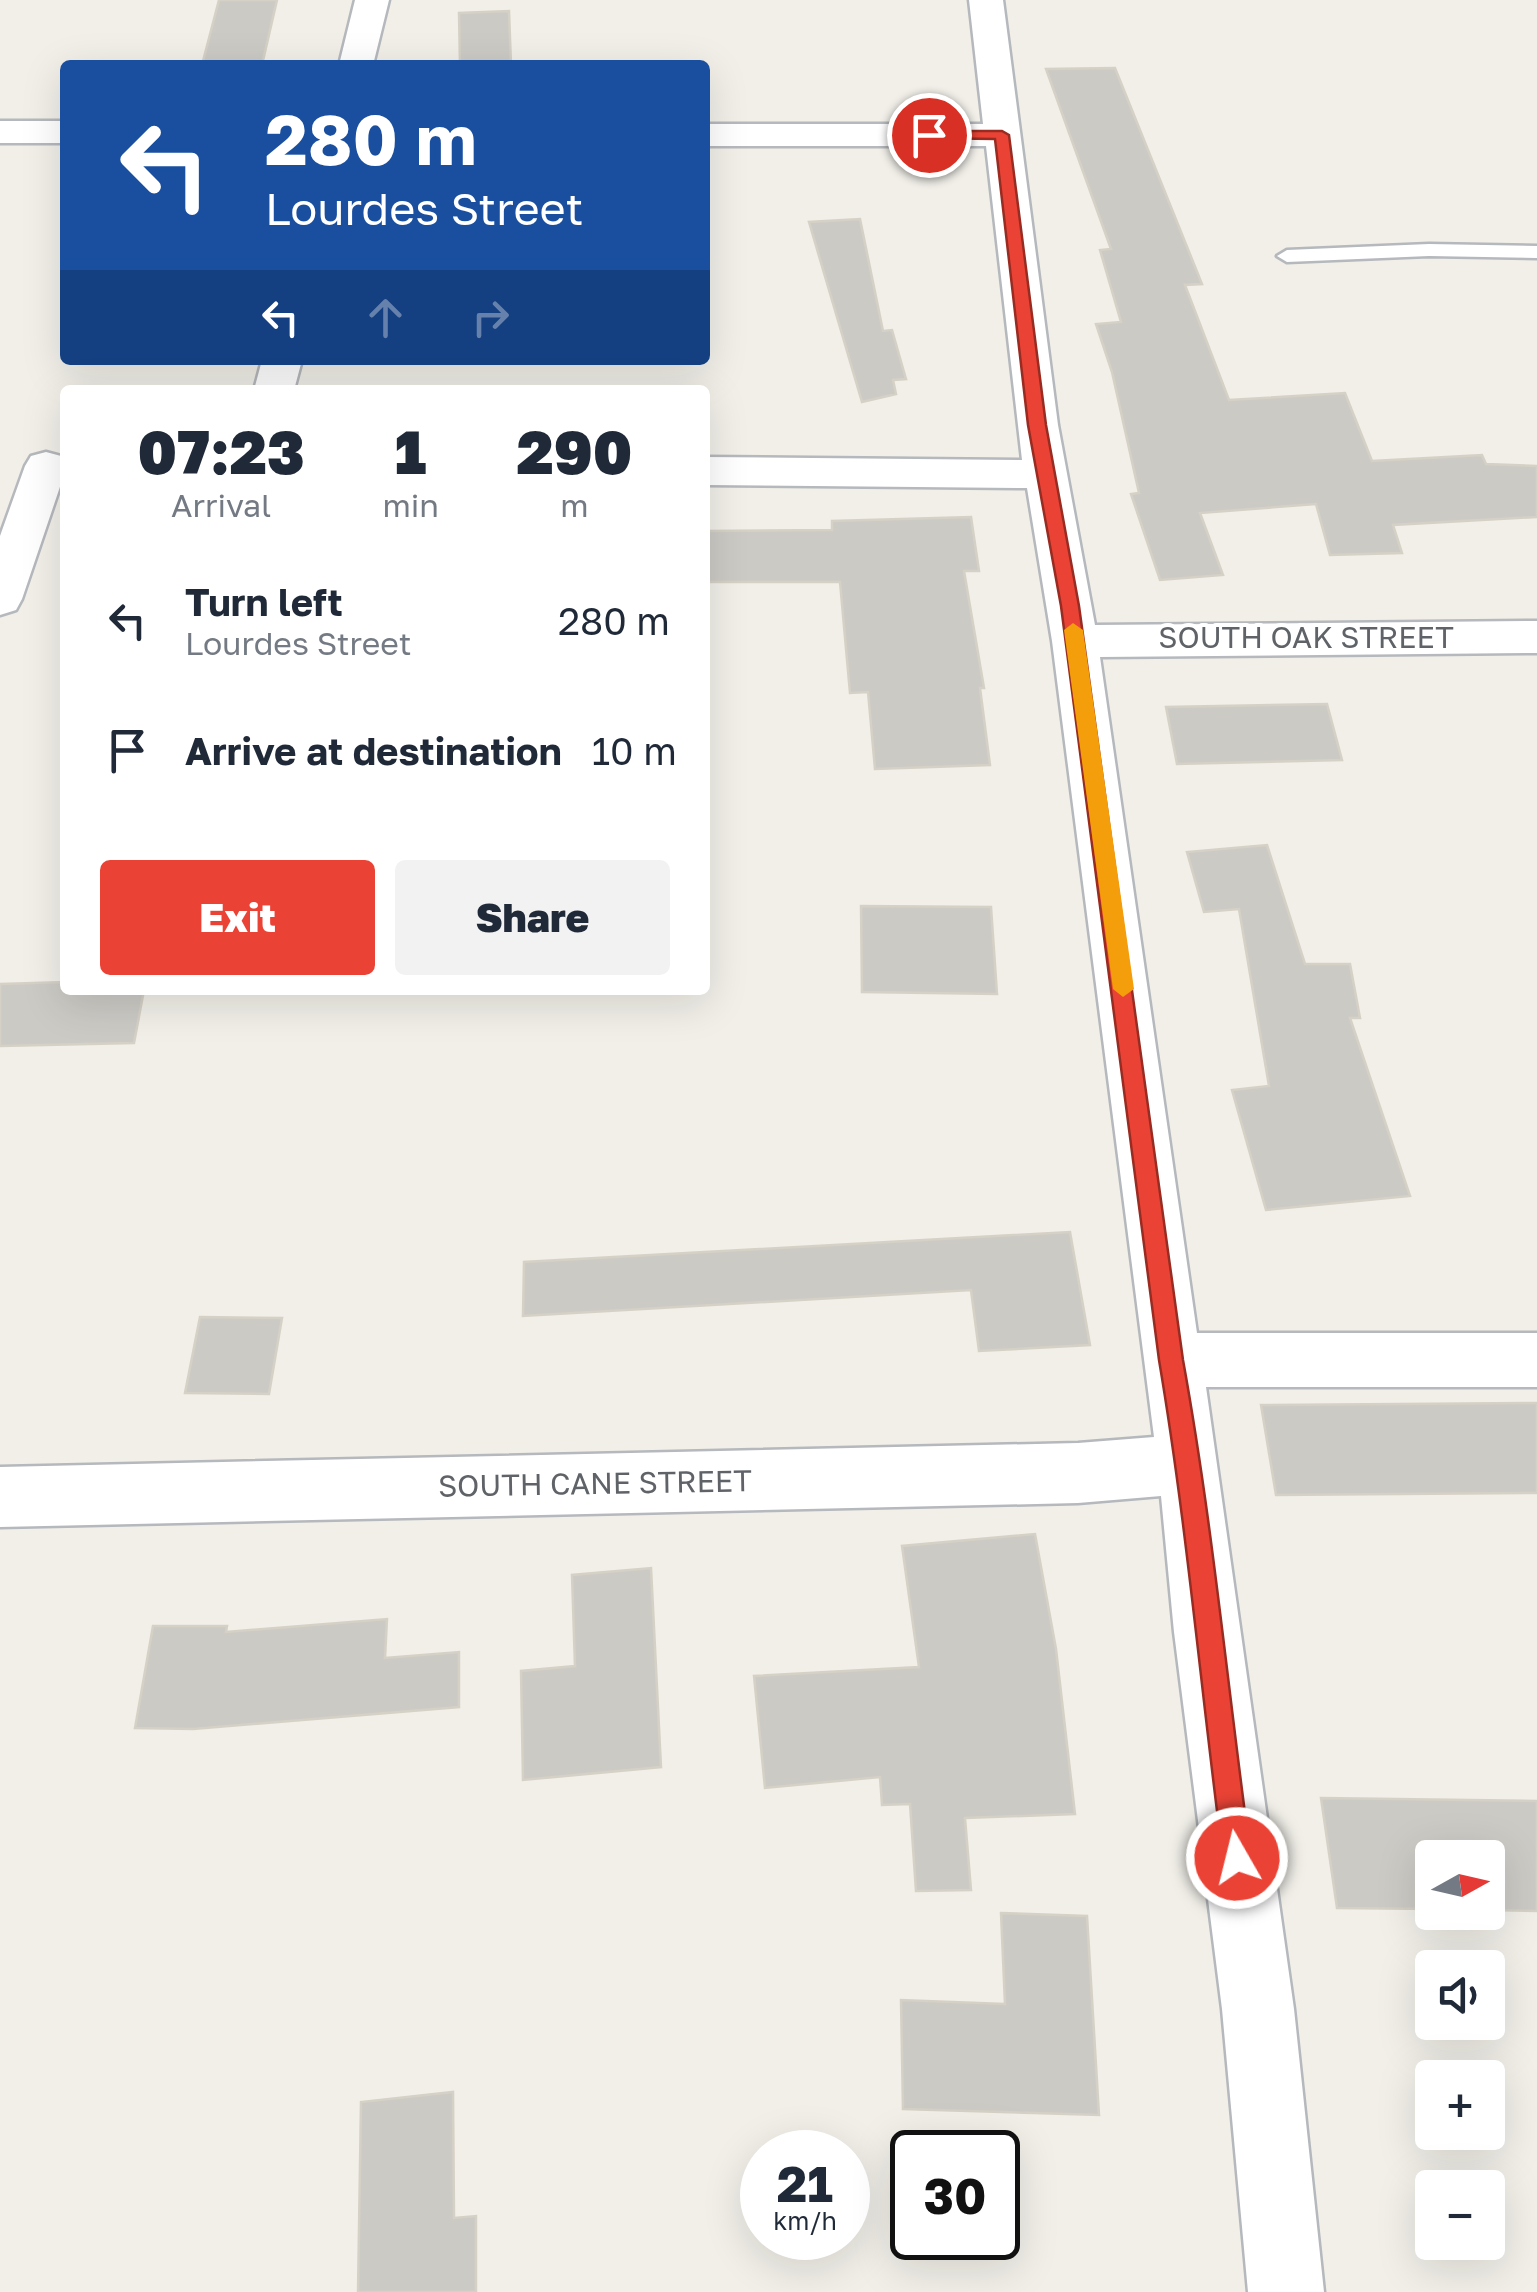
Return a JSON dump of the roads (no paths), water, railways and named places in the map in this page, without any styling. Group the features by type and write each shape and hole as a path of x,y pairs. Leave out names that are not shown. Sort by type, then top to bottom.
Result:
{"street":[{"path":"357,60 372,0"},
{"path":"986,0 1037,425 1075,641 1171,1360 1189,1464 1206,1632 1258,2009 1286,2292"},
{"path":"0,132 60,132"},
{"path":"710,135 1002,135"},
{"path":"0,465 56,466 0,599"},
{"path":"710,471 1048,474"},
{"name":"SOUTH OAK STREET","path":"1075,641 1537,637"},
{"path":"1171,1360 1537,1360"},
{"name":"SOUTH CANE STREET","path":"0,1497 1078,1473 1189,1464"}],"lane":[{"path":"1286,256 1429,250 1537,252"}]}
